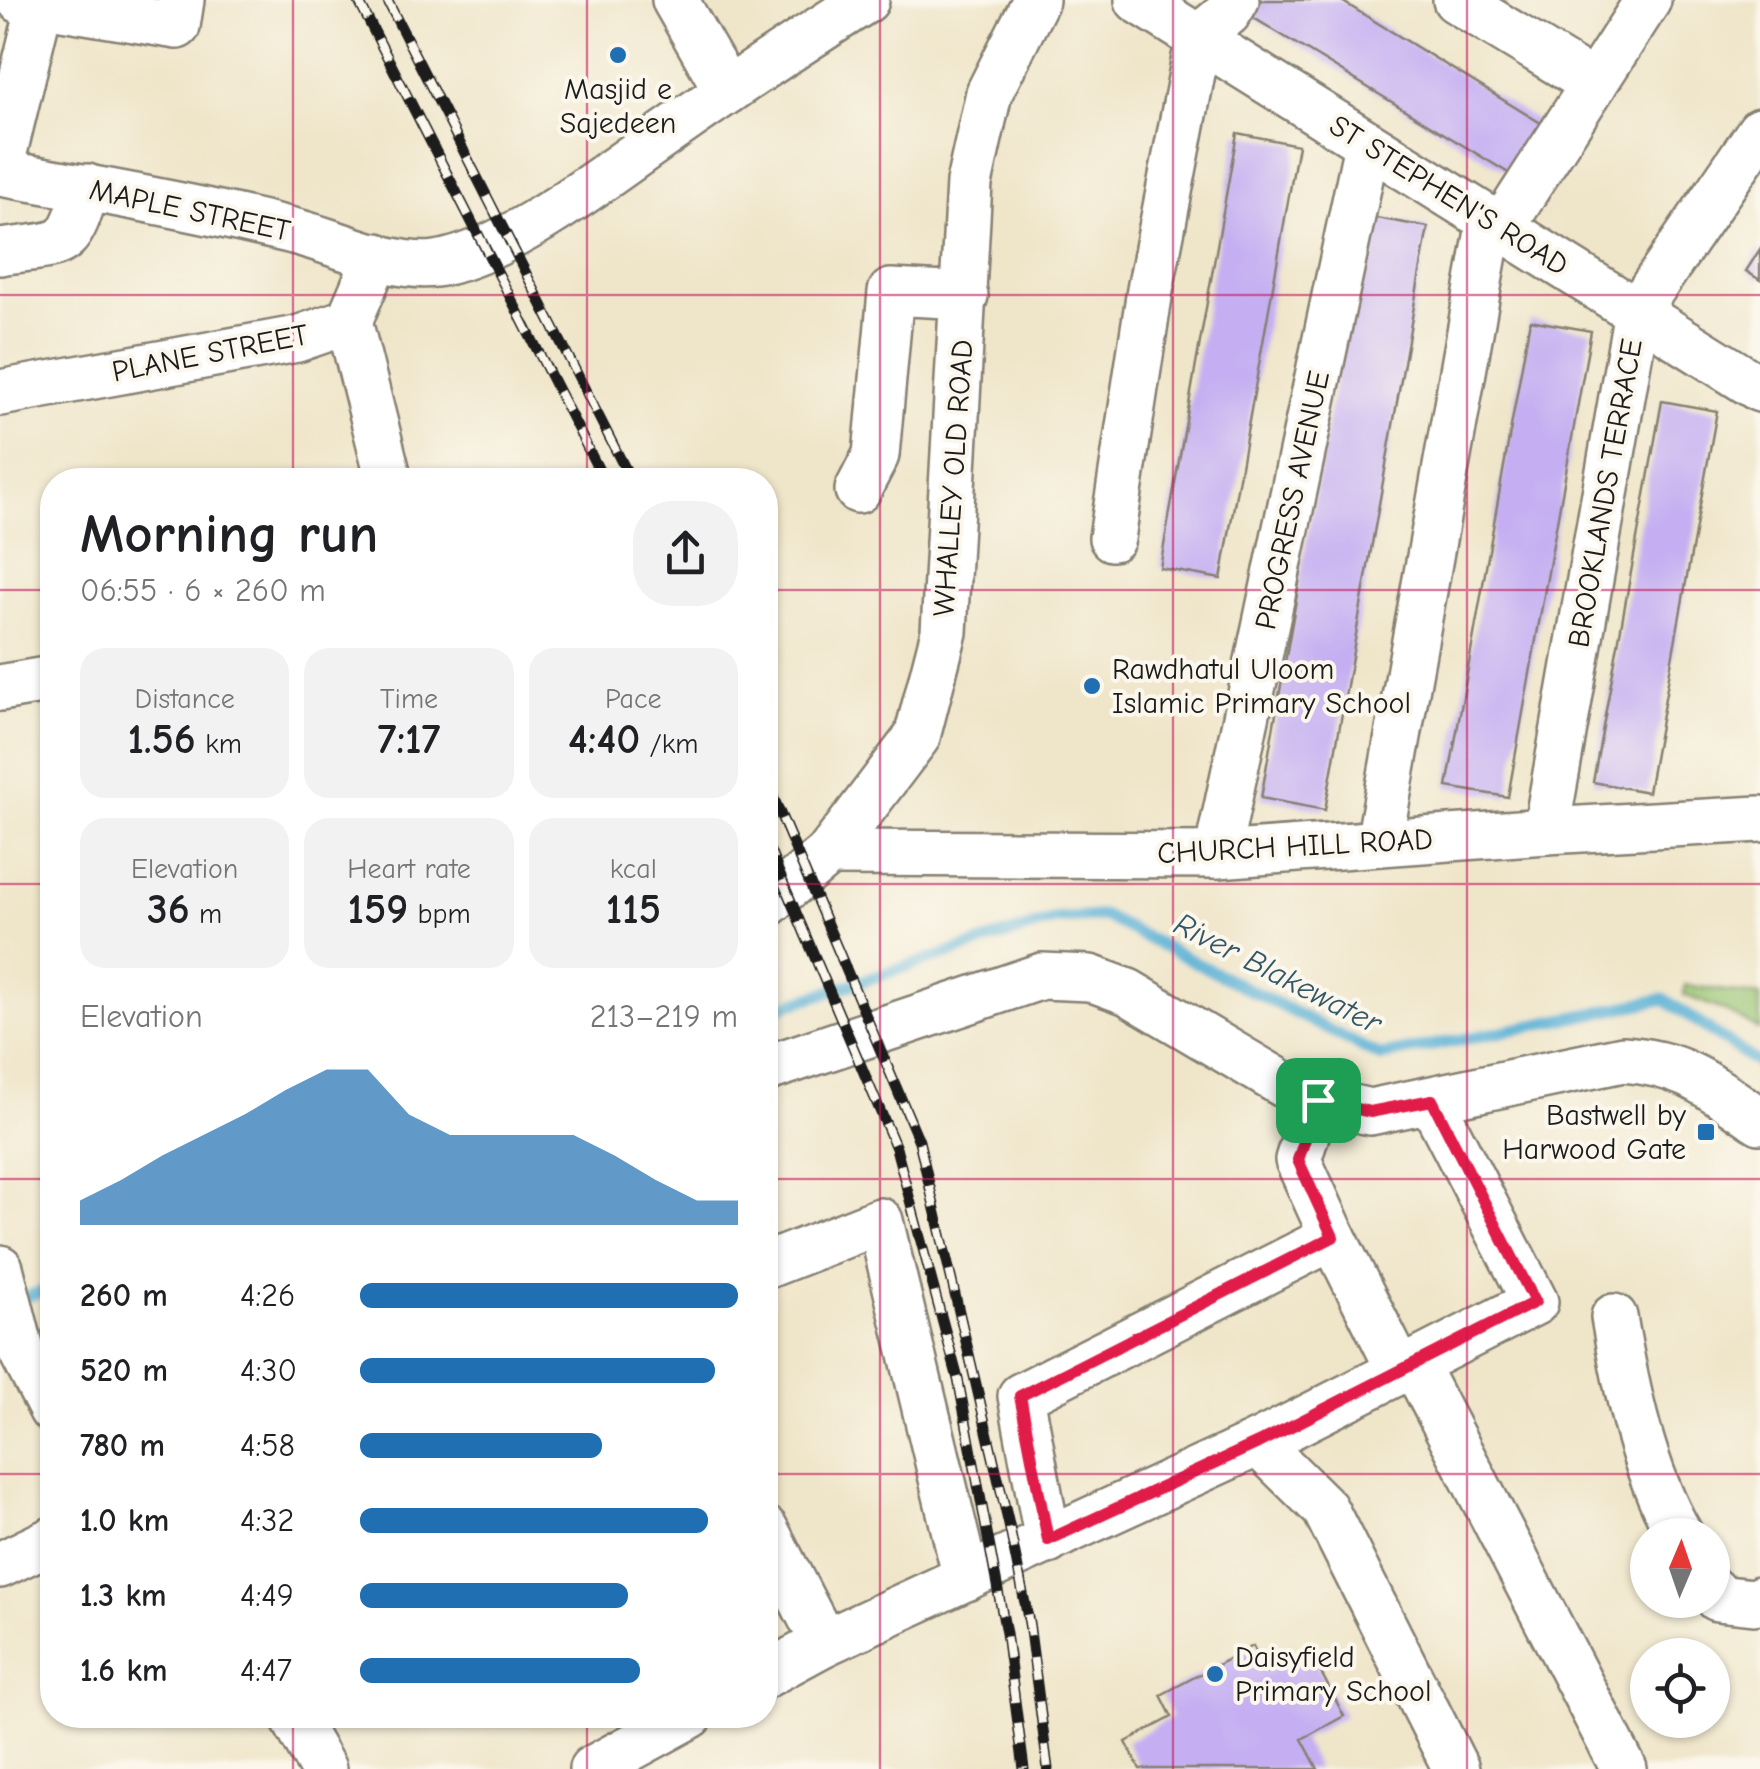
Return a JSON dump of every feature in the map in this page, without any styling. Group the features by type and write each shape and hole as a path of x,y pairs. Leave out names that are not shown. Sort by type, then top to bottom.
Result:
{"street":[{"path":"0,171 34,1 177,26 181,0"},
{"path":"674,0 727,91"},
{"name":"MAPLE STREET","path":"0,171 292,230 400,262 435,264 472,253 553,212 866,0"},
{"name":"WHALLEY OLD ROAD","path":"778,895 829,853 918,737 944,632 969,183 989,93 1036,0"},
{"name":"ST STEPHEN'S ROAD","path":"1138,0 1760,389"},
{"path":"1112,538 1150,290 1198,37 1228,13 1236,0"},
{"path":"1456,0 1594,84"},
{"path":"1378,843 1496,224 1648,0"},
{"name":"BROOKLANDS TERRACE","path":"1546,830 1637,311 1760,131"},
{"name":"PROGRESS AVENUE","path":"1217,855 1367,145"},
{"path":"0,252 61,242 69,237 87,187"},
{"name":"PLANE STREET","path":"0,393 297,338 349,321 377,256"},
{"path":"858,490 876,454 891,292 964,296"},
{"path":"349,321 386,468"},
{"path":"0,688 40,681"},
{"name":"CHURCH HILL ROAD","path":"829,853 1217,855 1546,830 1760,819"},
{"path":"778,1065 1042,976 1090,978 1128,992 1306,1096 1370,1112 1623,1059 1660,1062 1692,1075 1760,1121"},
{"path":"1318,1100 1298,1160 1333,1237 1624,1769"},
{"path":"778,1668 824,1643 1258,1443 1535,1302 1432,1100"},
{"path":"778,1261 880,1220 966,1578"},
{"path":"1048,1540 1020,1396 1333,1237"},
{"path":"0,1268 20,1350 40,1388"},
{"path":"1614,1317 1626,1388 1671,1518"},
{"path":"1258,1443 1325,1509 1456,1769"},
{"path":"0,1564 40,1546"},
{"path":"778,1555 824,1643"},
{"path":"1730,1599 1760,1599"},
{"path":"299,1728 322,1769"},
{"path":"592,1769 668,1728"}],"green space":[{"path":"1685,985 1760,996 1760,1030 1684,995"}],"building":[{"path":"1251,0 1340,0 1557,133 1525,183 1244,12"},
{"path":"1237,133 1298,145 1221,579 1160,568"},
{"path":"1364,216 1428,227 1325,810 1261,798"},
{"path":"1760,249 1760,280 1746,271"},
{"path":"1530,320 1591,331 1508,797 1447,787"},
{"path":"1662,401 1717,411 1648,792 1593,782"},
{"path":"1253,1646 1267,1672 1309,1650 1344,1716 1302,1739 1318,1769 1140,1769 1126,1742 1172,1717 1161,1695"}],"waterway":[{"name":"River Blakewater","path":"778,1008 1056,919 1104,916 1380,1056 1664,999 1760,1065"},
{"name":"River Blakewater","path":"17,1300 40,1292"}],"railway":[{"path":"358,0 598,468"},
{"path":"387,0 625,468"},
{"path":"778,809 919,1141 1009,1525 1029,1623 1048,1769"},
{"path":"778,871 896,1148 958,1379 1006,1633 1024,1769"}],"place":[{"name":"Masjid e Sajedeen","path":"618,55"},
{"name":"Rawdhatul Uloom Islamic Primary School","path":"1092,686"},
{"name":"Bastwell by Harwood Gate","path":"1706,1132"},
{"name":"Daisyfield Primary School","path":"1215,1674"}],"route":[{"path":"1318,1100 1370,1112 1432,1100 1535,1302 1258,1443 1048,1540 1020,1396 1333,1237 1298,1160 1318,1100"}]}
